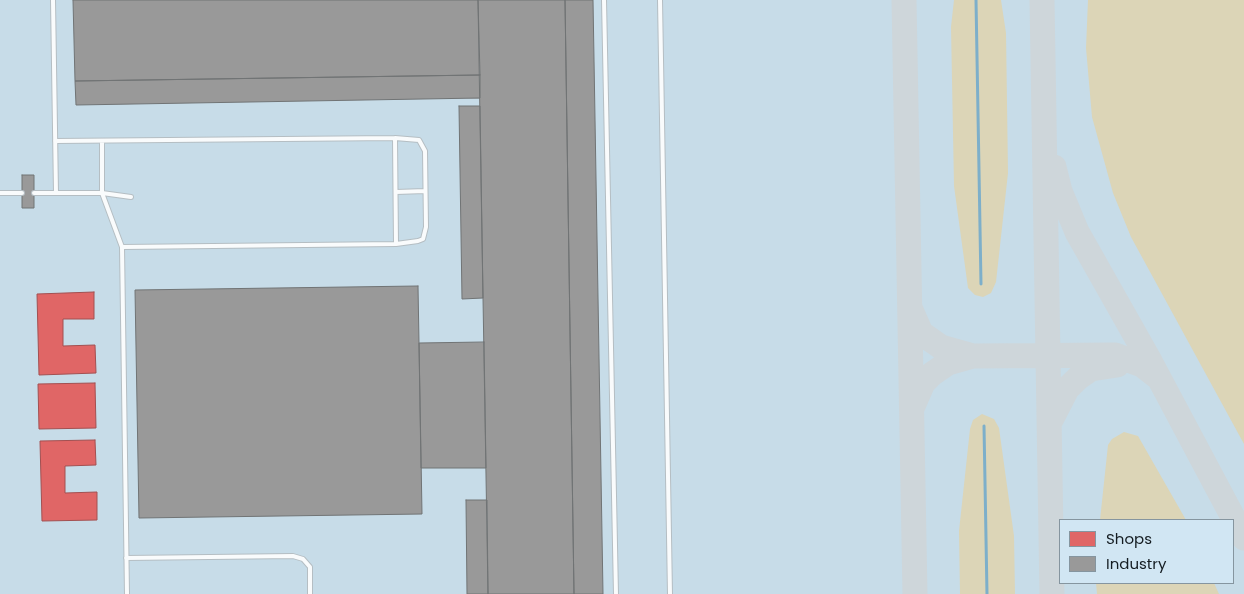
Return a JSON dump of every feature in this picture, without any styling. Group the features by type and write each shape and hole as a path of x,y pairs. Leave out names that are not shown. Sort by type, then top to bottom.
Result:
{"lane":[{"path":"53,0 56,193"},
{"path":"604,0 616,594"},
{"path":"660,0 670,594"},
{"path":"395,138 396,244"},
{"path":"55,141 414,138 422,144 425,151 426,227 423,239 414,243 122,247"},
{"path":"102,141 102,193 122,247 127,594"},
{"path":"396,192 425,191"},
{"path":"0,192 22,193"},
{"path":"34,192 102,193 130,197"},
{"path":"126,558 293,556 303,559 310,567 310,594"}],"shaded area":[{"path":"0,0 1244,0 1244,594 0,594"},
{"path":"954,0 1001,0 1006,33 1008,173 996,282 991,293 983,297 975,295 968,288 954,186 951,27"},
{"path":"1088,0 1244,0 1244,444 1131,237 1113,193 1092,117 1086,48"},
{"path":"982,414 994,419 999,428 1014,536 1015,594 960,594 959,531 970,429 973,420"},
{"path":"1124,432 1138,436 1185,519 1100,519 1108,445 1112,439"},
{"path":"1096,584 1214,584 1219,594 1097,594"}],"building: Shops":[{"path":"94,292 94,319 63,319 63,346 95,345 96,373 39,375 37,294"},
{"path":"95,383 96,428 39,429 38,384"},
{"path":"95,440 96,465 65,466 65,493 97,492 97,520 42,521 40,441"}],"building: Industry":[{"path":"73,0 478,0 480,75 75,81"},
{"path":"478,0 565,0 574,594 488,594"},
{"path":"565,0 593,0 603,594 574,594"},
{"path":"480,75 480,98 76,105 75,81"},
{"path":"459,106 480,106 483,298 462,299"},
{"path":"22,175 34,175 34,208 22,208"},
{"path":"418,286 422,514 139,518 135,290"},
{"path":"484,342 486,468 421,468 419,343"},
{"path":"466,500 487,500 488,594 467,594"}],"waterway":[{"path":"976,0 981,284"},
{"path":"984,426 987,594"}],"taxiway":[{"path":"904,0 915,594"},
{"path":"1042,0 1052,594"},
{"path":"1054,167 1060,191 1077,232 1151,363 1234,519"},
{"path":"911,310 921,333 941,347 973,356"},
{"path":"913,406 923,383 932,374 948,363 973,356 1115,355 1142,365 1156,376"},
{"path":"1051,420 1067,389 1078,378 1091,369 1117,365"},
{"path":"1234,519 1244,538"}]}
